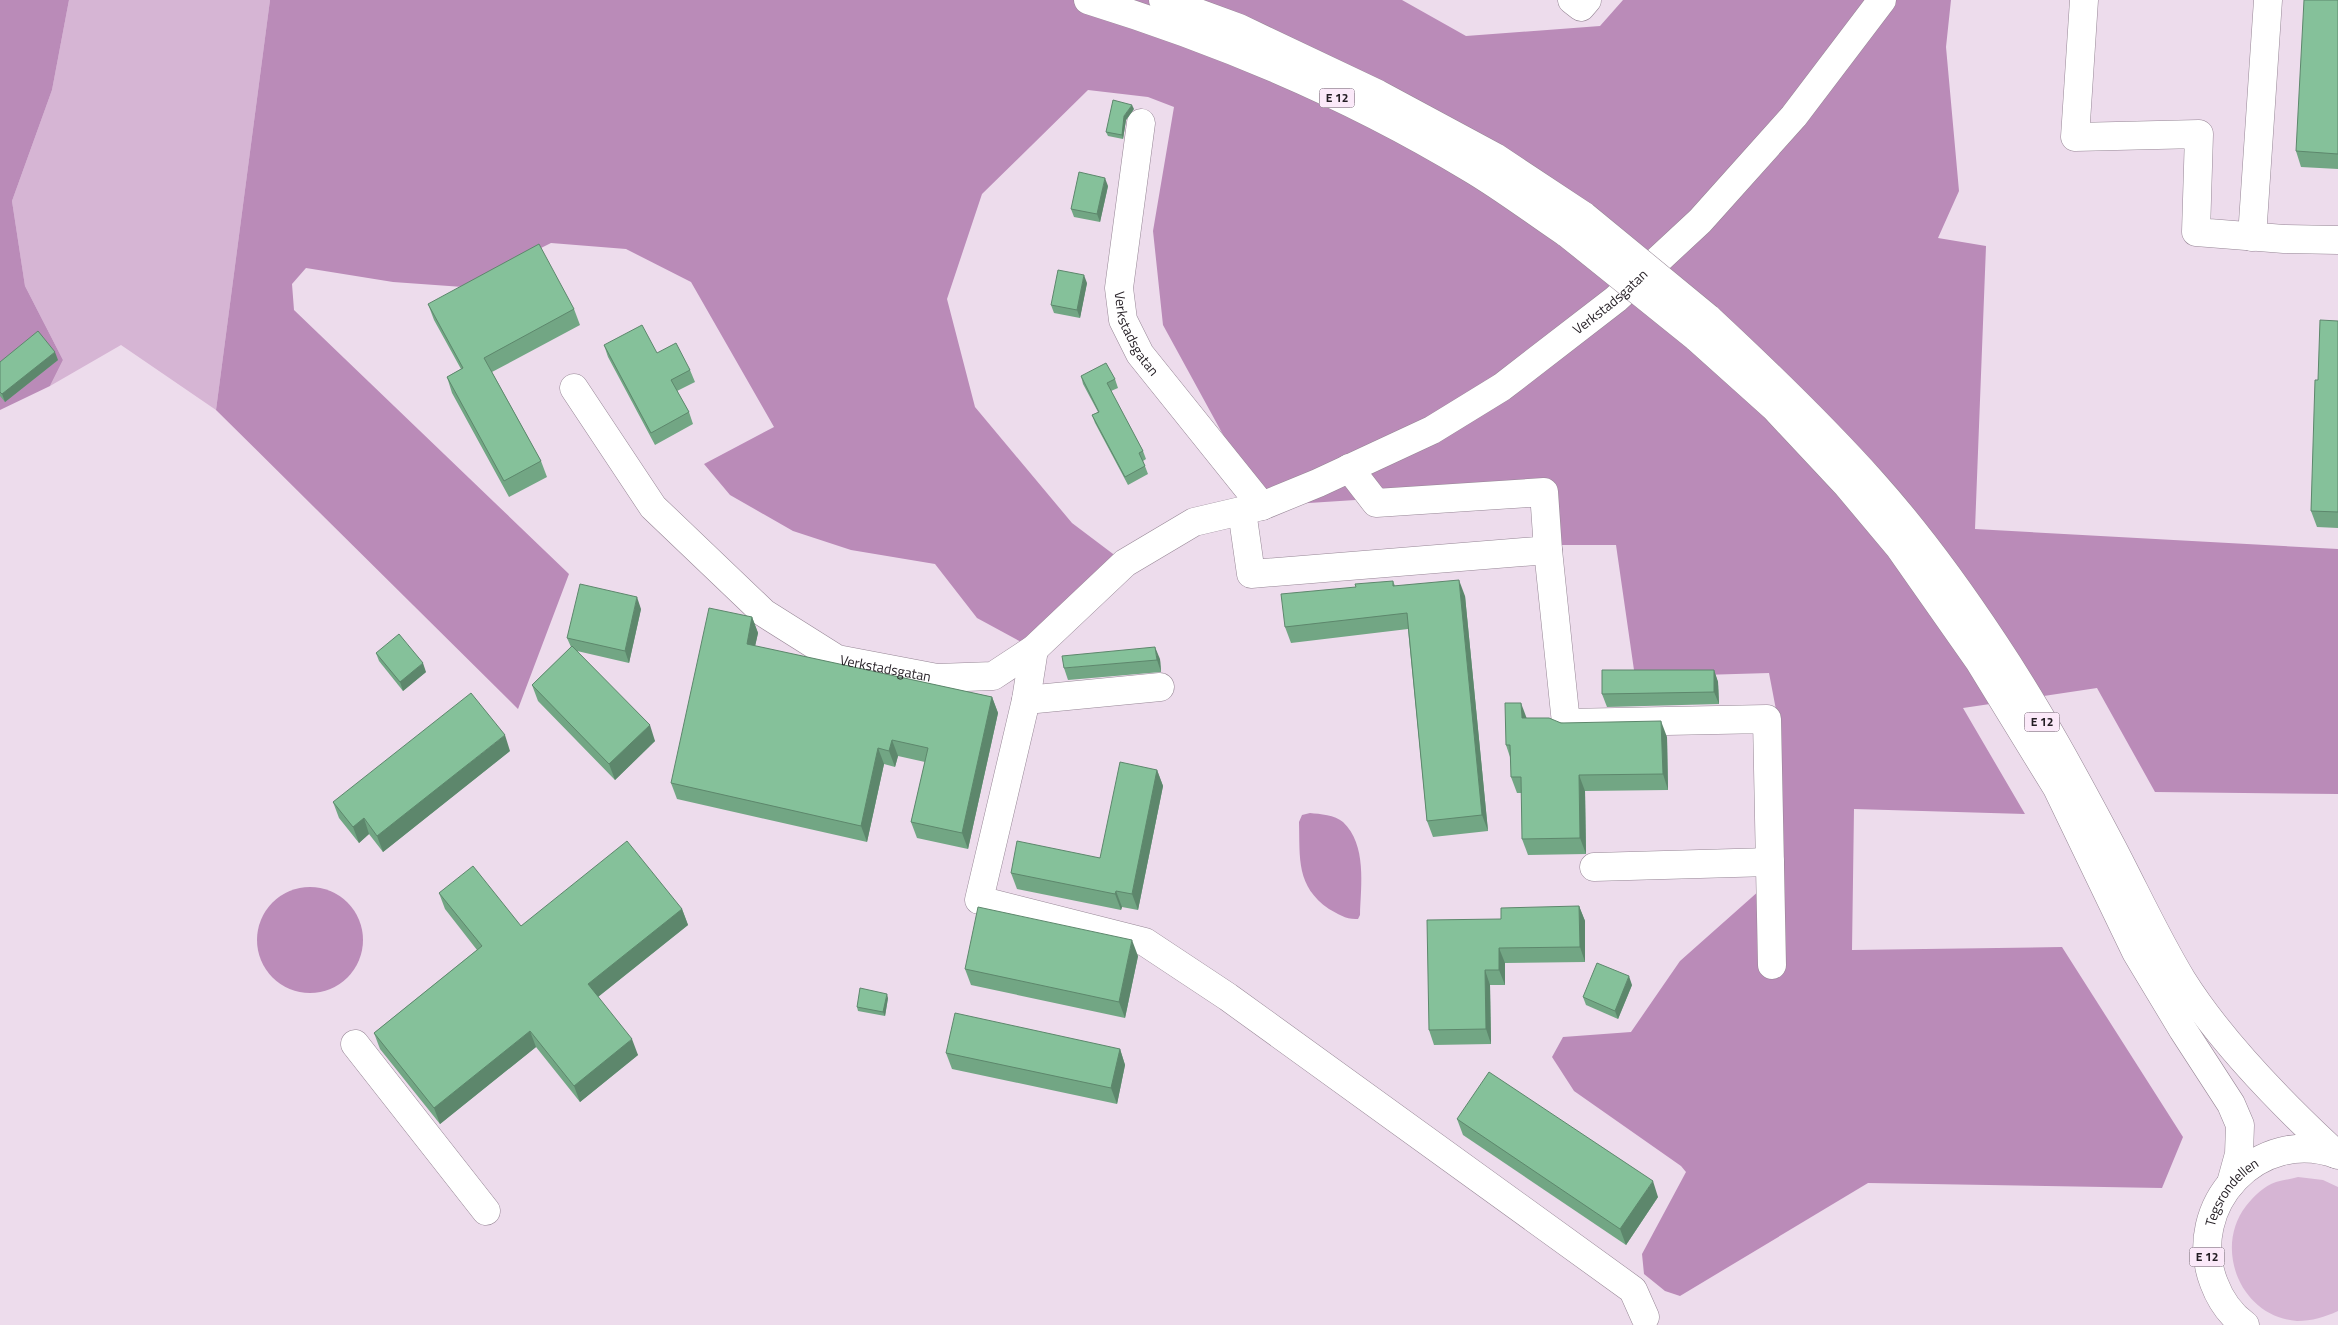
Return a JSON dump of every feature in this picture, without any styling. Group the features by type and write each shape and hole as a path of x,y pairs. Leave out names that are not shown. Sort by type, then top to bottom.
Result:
{"main road":[{"name":"E 12","path":"1088,0 1163,23 1253,60 1371,113 1576,225"},
{"name":"E 12","path":"1163,0 1239,28 1378,94 1495,157 1702,328 1783,387 1874,484 1946,574 1994,644 2067,764 2154,932 2184,982 2212,1022 2286,1108 2337,1154"},
{"path":"1572,0 1581,7 1587,0"},
{"name":"Verkstadsgatan","path":"574,388 653,507 764,613 837,659 937,678 993,676 1034,649 1126,563 1194,522 1252,508 1349,468 1432,430 1502,387 1616,299 1700,221 1794,116 1882,0"},
{"path":"2084,0 2074,137 2199,134 2196,232 2284,240 2338,240"},
{"path":"2252,237 2268,0"},
{"name":"Verkstadsgatan","path":"1141,123 1120,288 1123,320 1140,354 1252,508"},
{"name":"E 12","path":"1702,328 1848,485 1899,548 1979,661 2057,788 2136,952 2231,1104 2240,1125 2238,1154 2231,1183"},
{"path":"1349,468 1376,503 1544,492 1548,550 1566,723 1767,718 1772,965"},
{"path":"1252,508 1252,574 1548,550"},
{"path":"1034,649 1026,700 979,900 1145,942 1228,997 1633,1290 1645,1317"},
{"path":"1026,700 1160,687"},
{"path":"1594,867 1770,862"},
{"path":"354,1044 486,1211"},
{"name":"Tegsrondellen","path":"2246,1325 2226,1307 2217,1291 2210,1272 2207,1234 2212,1215 2220,1197 2246,1169 2278,1152 2298,1149 2337,1154"}],"shaded area":[{"path":"0,0 69,0 52,90 12,201 25,286 63,360 50,386 0,410"},
{"path":"69,0 270,0 216,410 121,345 50,386 63,360 25,286 12,201 52,90"},
{"path":"270,0 1402,0 1466,36 1600,26 1623,0 1951,0 1946,47 1959,191 1938,238 1986,246 1975,529 2338,549 2338,794 2155,792 2097,688 1963,708 2025,814 1854,809 1852,950 2062,947 2183,1137 2162,1188 1868,1183 1680,1296 1665,1291 1644,1274 1642,1254 1686,1172 1681,1166 1574,1091 1552,1057 1563,1037 1631,1032 1680,961 1769,882 1777,715 1769,673 1635,677 1616,545 1561,545 1556,487 1262,506 1163,325 1153,231 1174,107 1148,97 1088,90 982,194 947,299 975,407 1072,523 1125,563 1034,649 977,618 935,564 851,550 793,531 730,495 704,464 774,427 691,282 626,249 551,243 463,287 393,282 306,268 292,284 294,310 569,574 518,709 216,410"},
{"path":"1310,813 1327,815 1340,820 1351,831 1356,842 1361,866 1360,915 1358,919 1346,918 1329,909 1318,900 1305,881 1300,860 1299,822 1302,815"},
{"path":"310,887 330,891 347,903 359,920 363,940 359,960 347,977 330,989 310,993 290,989 273,977 261,960 257,940 261,920 273,903 290,891"},
{"path":"2298,1177 2323,1180 2338,1187 2338,1311 2318,1318 2297,1321 2277,1317 2261,1307 2248,1294 2238,1278 2233,1260 2232,1242 2236,1223 2246,1206 2256,1195 2279,1181"}],"building":[{"path":"2304,0 2338,0 2338,154 2296,151"},
{"path":"1113,100 1132,105 1124,116 1122,135 1106,132"},
{"path":"1079,172 1105,178 1097,214 1071,209"},
{"path":"539,244 574,309 484,358 541,461 504,481 447,377 463,368 428,304"},
{"path":"1058,270 1084,275 1077,310 1051,305"},
{"path":"2320,320 2338,321 2338,512 2311,511 2315,380 2318,380"},
{"path":"642,325 657,353 676,343 690,370 671,380 689,412 651,433 604,345"},
{"path":"38,331 55,352 2,394 0,392 0,362"},
{"path":"1106,363 1115,379 1107,383 1143,451 1139,453 1145,466 1125,477 1092,415 1099,412 1081,376"},
{"path":"1459,580 1482,815 1427,821 1407,613 1285,627 1281,594 1356,587 1355,584 1393,581 1393,586"},
{"path":"580,584 637,597 625,651 567,638"},
{"path":"709,608 752,617 747,644 992,697 962,833 911,822 928,748 892,740 889,751 878,748 861,826 671,783"},
{"path":"399,634 423,663 400,682 376,653"},
{"path":"572,646 650,725 609,764 532,685"},
{"path":"1155,647 1157,660 1064,668 1062,656"},
{"path":"1602,670 1714,670 1714,692 1602,694"},
{"path":"471,693 505,735 377,836 364,818 353,827 333,802"},
{"path":"1505,703 1521,703 1522,718 1549,718 1561,723 1661,721 1663,774 1579,775 1580,838 1522,839 1521,777 1511,777 1510,745 1506,745"},
{"path":"1120,762 1157,770 1132,894 1116,891 1115,894 1011,873 1017,841 1100,858"},
{"path":"627,841 682,909 588,984 632,1039 574,1086 530,1031 434,1108 374,1033 482,946 439,893 473,866 521,926"},
{"path":"1579,906 1580,947 1499,948 1499,970 1485,970 1486,1029 1429,1030 1427,920 1501,919 1501,908"},
{"path":"978,907 1132,940 1119,1002 965,969"},
{"path":"1597,963 1629,976 1615,1011 1583,997"},
{"path":"860,988 887,994 883,1012 857,1007"},
{"path":"955,1013 1120,1049 1111,1088 946,1053"},
{"path":"1489,1072 1653,1181 1620,1229 1457,1119"}]}
